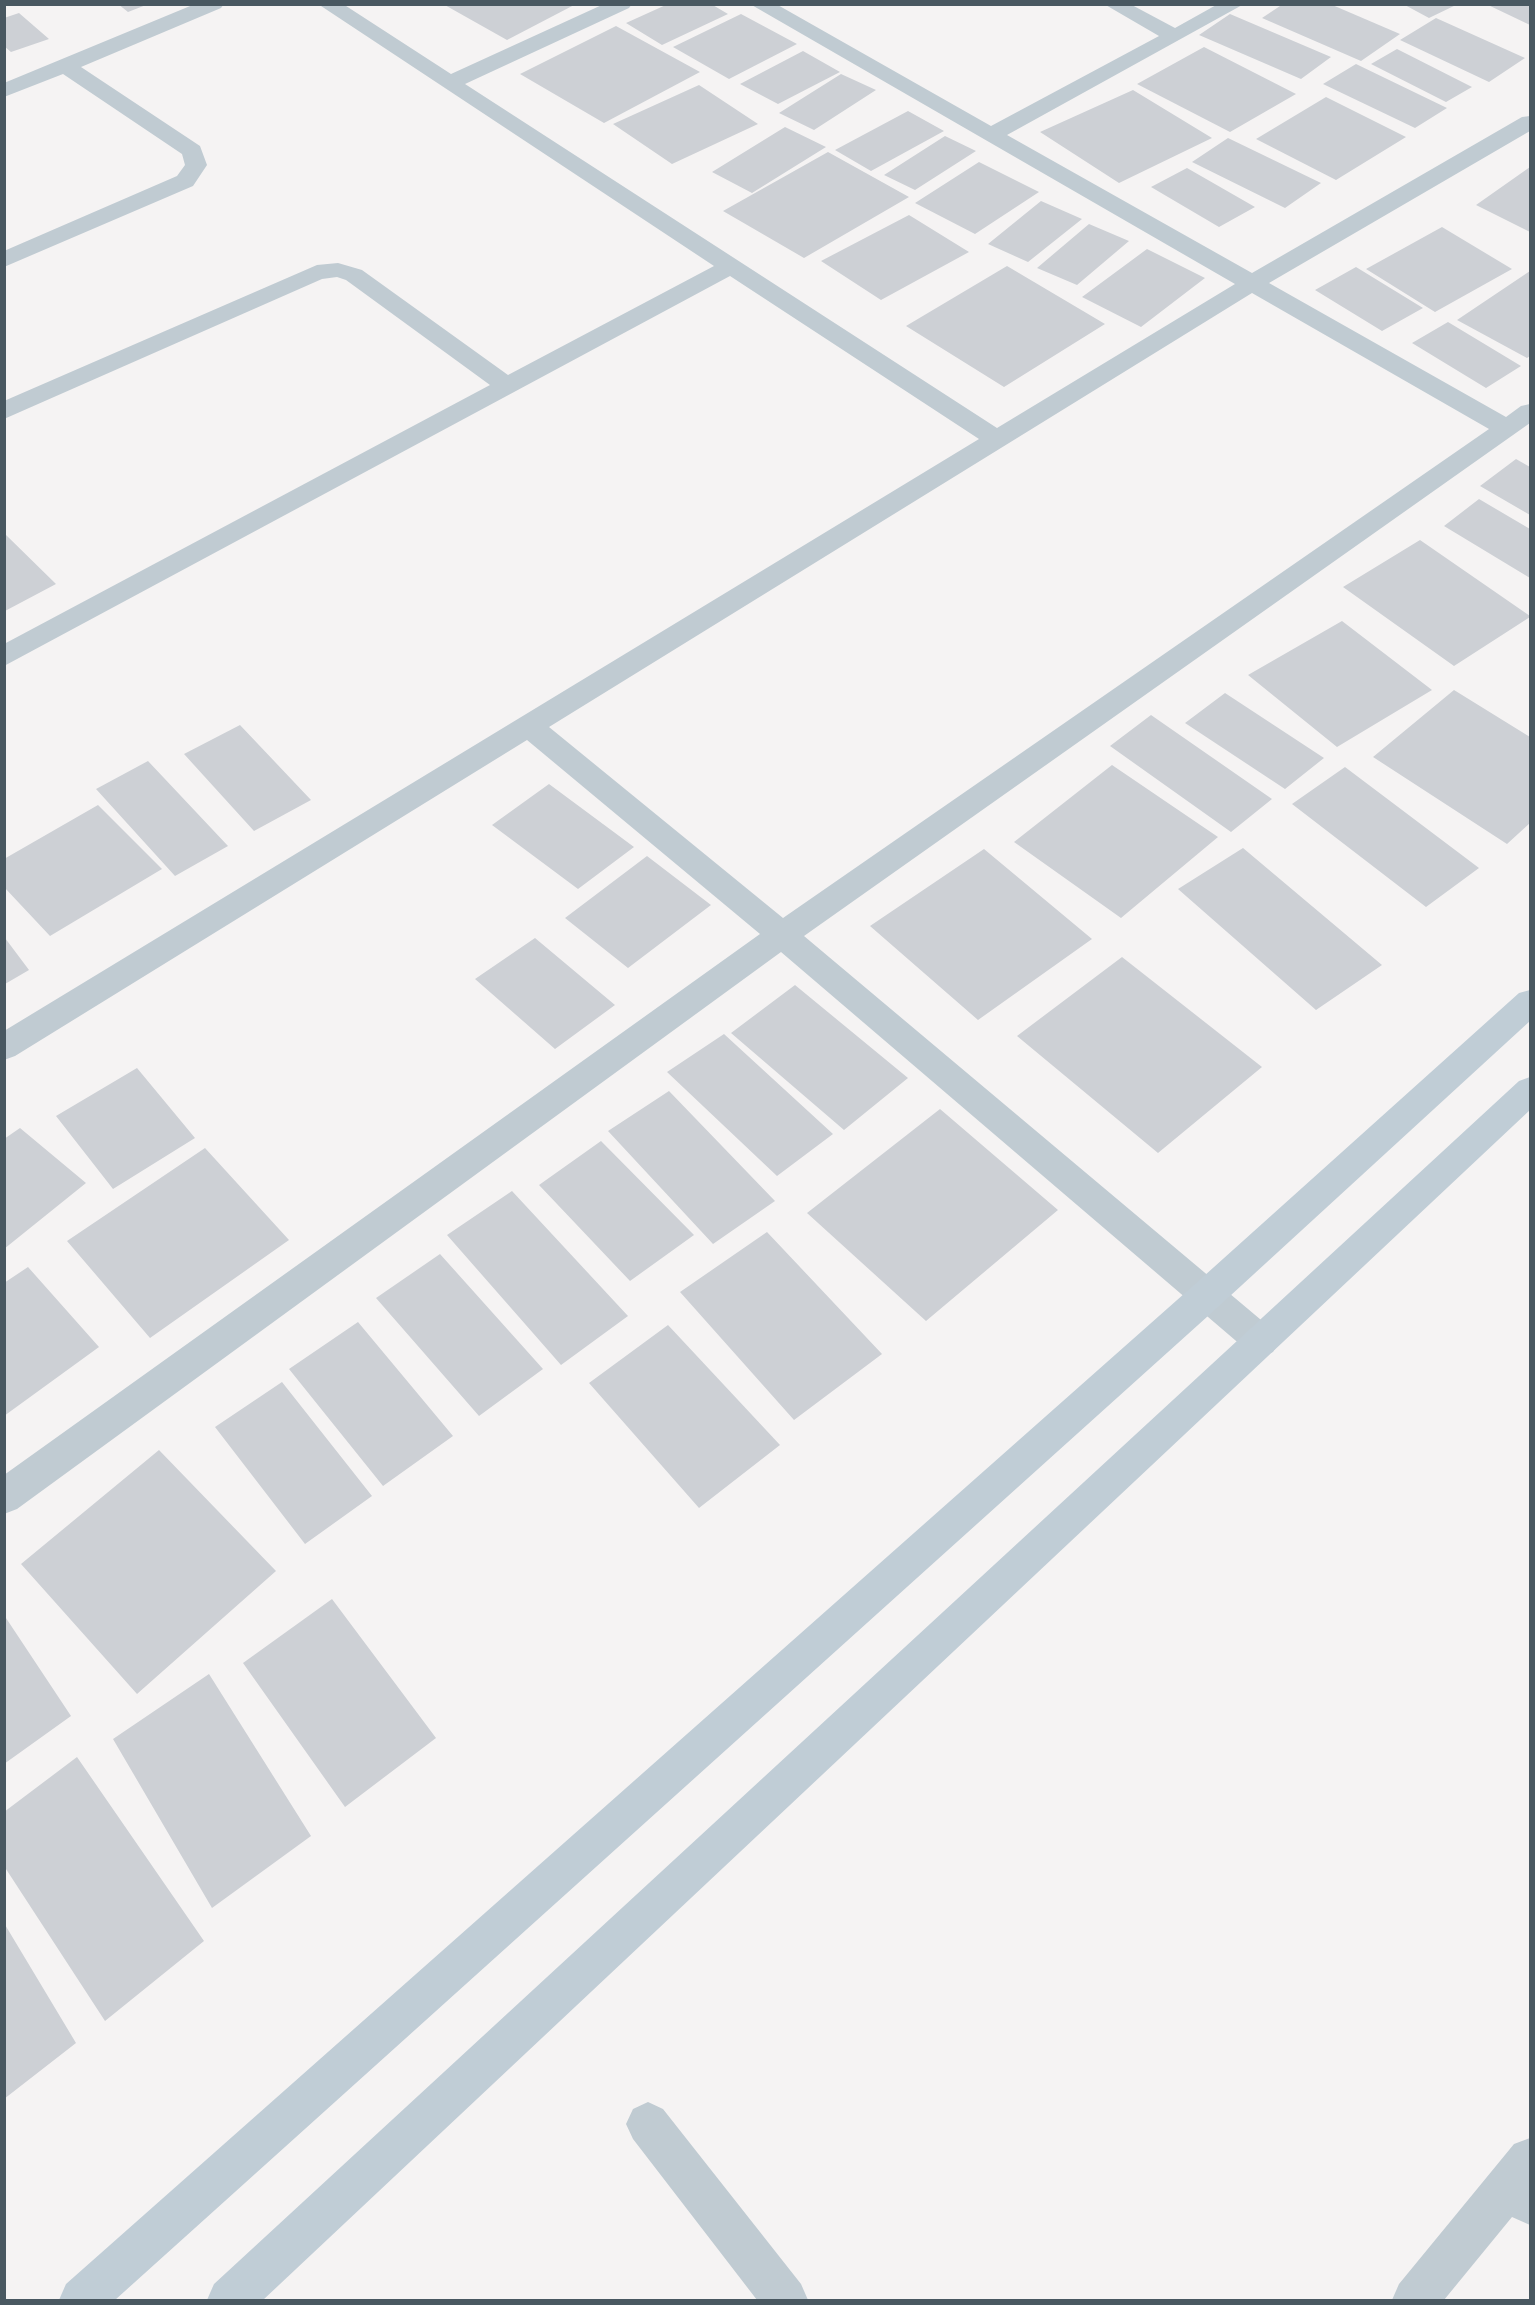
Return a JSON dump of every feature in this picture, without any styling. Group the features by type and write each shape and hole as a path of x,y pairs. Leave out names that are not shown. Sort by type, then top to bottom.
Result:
{"street":[{"path":"4,91 214,4"},
{"path":"328,4 996,439"},
{"path":"449,83 622,4"},
{"path":"4,1497 782,935 1519,420 1251,284 760,4"},
{"path":"1114,4 1173,35"},
{"path":"990,135 1234,4"},
{"path":"4,260 185,181 196,165 192,151 66,66"},
{"path":"4,1047 1251,284 1530,122"},
{"path":"4,656 731,267"},
{"path":"4,411 317,272 338,270 354,275 508,387"},
{"path":"529,726 782,935 1261,1341"},
{"path":"82,2301 1206,1296 1530,1002"},
{"path":"230,2301 1530,1090"},
{"path":"648,2124 785,2301"},
{"path":"1415,2301 1524,2182"}],"building":[{"path":"118,4 146,4 146,5 128,12"},
{"path":"443,4 576,4 507,40"},
{"path":"668,4 711,4 728,14 662,45 626,23"},
{"path":"1283,4 1330,4 1400,34 1361,61 1262,18"},
{"path":"1403,4 1458,4 1429,18"},
{"path":"1486,4 1530,4 1530,25"},
{"path":"19,13 49,39 11,52 4,46 4,18"},
{"path":"741,14 797,44 729,79 673,47"},
{"path":"1230,14 1331,57 1301,79 1199,35"},
{"path":"1436,18 1525,58 1489,82 1400,40"},
{"path":"616,26 700,72 604,123 520,74"},
{"path":"1204,47 1296,94 1230,132 1137,84"},
{"path":"1397,49 1472,87 1446,102 1371,64"},
{"path":"803,51 840,72 778,104 740,84"},
{"path":"1356,64 1447,108 1415,128 1323,84"},
{"path":"841,74 876,90 814,130 779,113"},
{"path":"699,85 758,124 672,164 613,124"},
{"path":"1133,90 1212,138 1119,183 1040,132"},
{"path":"1326,97 1406,137 1336,180 1256,139"},
{"path":"908,111 944,131 871,171 835,150"},
{"path":"785,127 826,147 752,193 712,172"},
{"path":"945,136 976,151 915,190 884,175"},
{"path":"1228,138 1321,183 1285,208 1192,162"},
{"path":"828,152 909,197 804,258 723,211"},
{"path":"979,162 1039,192 975,234 915,203"},
{"path":"1530,167 1530,232 1476,205"},
{"path":"1187,168 1255,207 1219,227 1151,187"},
{"path":"1041,201 1082,219 1028,262 988,244"},
{"path":"909,215 969,252 881,300 821,261"},
{"path":"1089,224 1129,241 1077,285 1037,268"},
{"path":"1442,227 1512,269 1435,312 1366,269"},
{"path":"1147,249 1205,278 1141,327 1082,297"},
{"path":"1007,266 1105,324 1004,387 906,326"},
{"path":"1356,267 1423,308 1382,331 1315,290"},
{"path":"1530,271 1530,356 1527,358 1457,320"},
{"path":"1448,322 1521,366 1486,388 1412,343"},
{"path":"1516,459 1530,467 1530,515 1480,486"},
{"path":"1479,499 1530,529 1530,578 1444,526"},
{"path":"5,534 56,584 5,611"},
{"path":"1420,540 1530,617 1454,666 1343,587"},
{"path":"1342,621 1432,690 1337,747 1248,675"},
{"path":"1454,690 1530,737 1530,823 1507,844 1373,757"},
{"path":"1225,693 1324,758 1285,789 1185,723"},
{"path":"1151,715 1272,799 1231,832 1110,746"},
{"path":"240,725 311,800 254,831 184,754"},
{"path":"148,761 228,846 175,876 96,789"},
{"path":"1112,765 1218,837 1121,918 1014,842"},
{"path":"1345,767 1479,868 1426,907 1292,804"},
{"path":"549,784 634,847 578,889 492,825"},
{"path":"98,805 162,869 50,936 4,887 4,859"},
{"path":"1243,848 1382,965 1316,1010 1178,889"},
{"path":"984,849 1092,939 978,1020 870,926"},
{"path":"647,856 711,905 628,968 565,918"},
{"path":"5,938 29,970 5,984"},
{"path":"535,938 615,1005 555,1049 475,979"},
{"path":"1122,957 1262,1067 1158,1153 1017,1036"},
{"path":"795,985 908,1078 844,1130 731,1033"},
{"path":"724,1034 833,1134 777,1176 667,1072"},
{"path":"137,1068 195,1138 113,1189 56,1116"},
{"path":"669,1091 775,1201 713,1244 608,1131"},
{"path":"940,1109 1058,1210 926,1321 807,1213"},
{"path":"20,1128 86,1183 4,1249 4,1139"},
{"path":"601,1141 694,1235 630,1281 539,1185"},
{"path":"205,1148 289,1240 150,1338 67,1241"},
{"path":"512,1191 628,1316 561,1365 447,1235"},
{"path":"767,1232 882,1354 794,1420 680,1292"},
{"path":"440,1254 543,1369 479,1416 376,1298"},
{"path":"28,1267 99,1347 4,1416 4,1283"},
{"path":"358,1322 453,1436 383,1486 289,1369"},
{"path":"668,1325 780,1445 699,1508 589,1383"},
{"path":"282,1382 372,1496 305,1544 215,1427"},
{"path":"159,1450 276,1571 137,1694 21,1564"},
{"path":"332,1599 436,1738 345,1807 243,1663"},
{"path":"4,1615 71,1716 4,1764"},
{"path":"209,1674 311,1836 212,1908 113,1739"},
{"path":"77,1757 204,1941 105,2021 4,1866 4,1812"},
{"path":"4,1923 76,2043 4,2099"}]}
